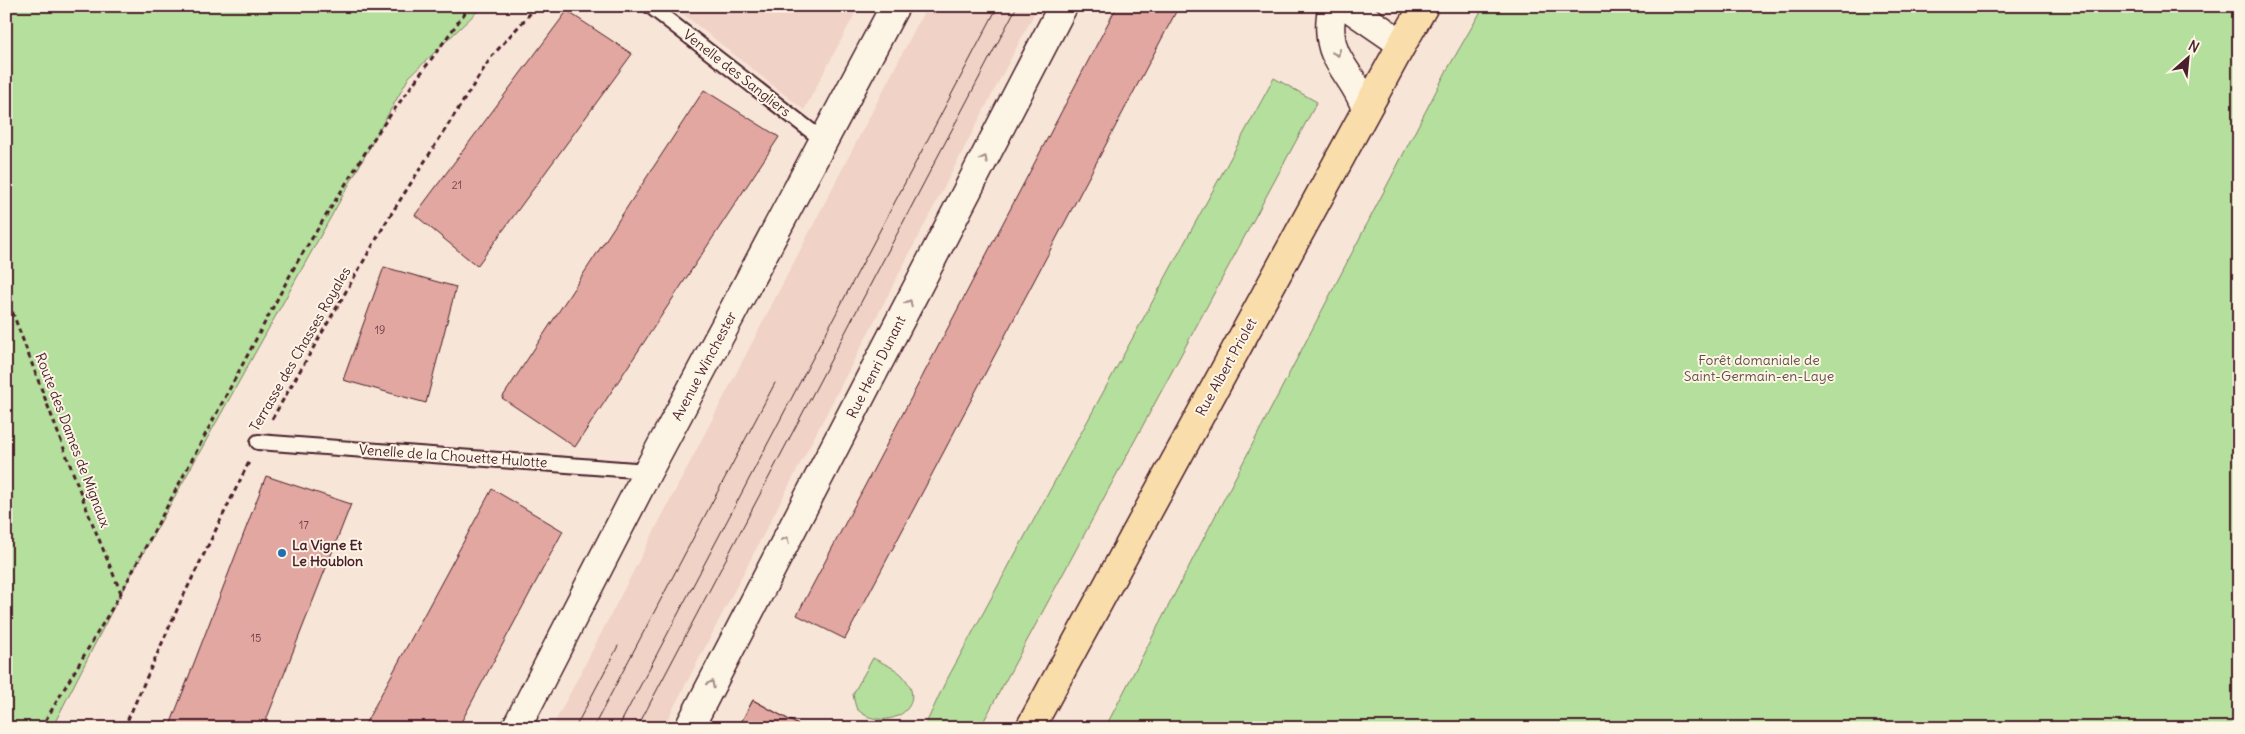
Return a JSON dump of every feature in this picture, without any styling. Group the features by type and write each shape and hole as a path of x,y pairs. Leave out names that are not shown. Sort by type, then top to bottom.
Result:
{"main road":[{"name":"Rue Albert Priolet","path":"1030,728 1366,109 1424,6"}],"street":[{"name":"Avenue Winchester","path":"516,728 648,471 895,6"},
{"name":"Rue Henri Dunant","path":"689,728 1063,6"},
{"path":"1333,6 1329,19 1335,53 1358,88 1366,109"},
{"path":"1351,6 1354,11 1402,44"}],"lane":[{"name":"Venelle des Sangliers","path":"650,6 824,141"},
{"name":"Venelle de la Chouette Hulotte","path":"258,442 648,471"}],"path":[{"path":"41,728 121,593 296,264 378,132 470,6"},
{"name":"Terrasse des Chasses Royales","path":"124,728 180,603 258,442 388,219 492,56 537,6"},
{"name":"Route des Dames de Mignaux","path":"6,295 89,515 121,593"}],"shaded area":[{"path":"673,6 859,6 804,110"},
{"path":"927,6 1038,6 663,728 552,728"}],"green space":[{"path":"6,6 483,6 409,77 121,593 52,728 6,728"},
{"name":"Forêt domaniale de Saint-Germain-en-Laye","path":"1484,6 2239,6 2239,728 1105,728 1447,70"},
{"path":"1274,78 1317,102 980,728 924,728 944,685"},
{"path":"873,658 900,673 910,688 912,699 908,708 900,715 890,719 867,716 857,709 855,704 853,694"}],"building":[{"path":"735,6 756,6 754,9"},
{"path":"1117,6 1179,6 845,639 797,615"},
{"path":"567,11 632,54 477,266 415,215"},
{"path":"704,90 779,137 575,447 502,398"},
{"path":"384,267 456,287 426,403 343,380"},
{"path":"266,476 351,504 263,728 169,728"},
{"path":"492,489 563,531 458,728 363,728"},
{"path":"753,700 804,728 738,728"},
{"path":"753,700 804,728 738,728"}],"tram line":[{"path":"618,728 998,6"},
{"path":"637,728 1017,6"},
{"path":"593,728 775,383"},
{"path":"575,728 618,646"}],"place":[{"name":"La Vigne Et Le Houblon","path":"282,553"}]}
